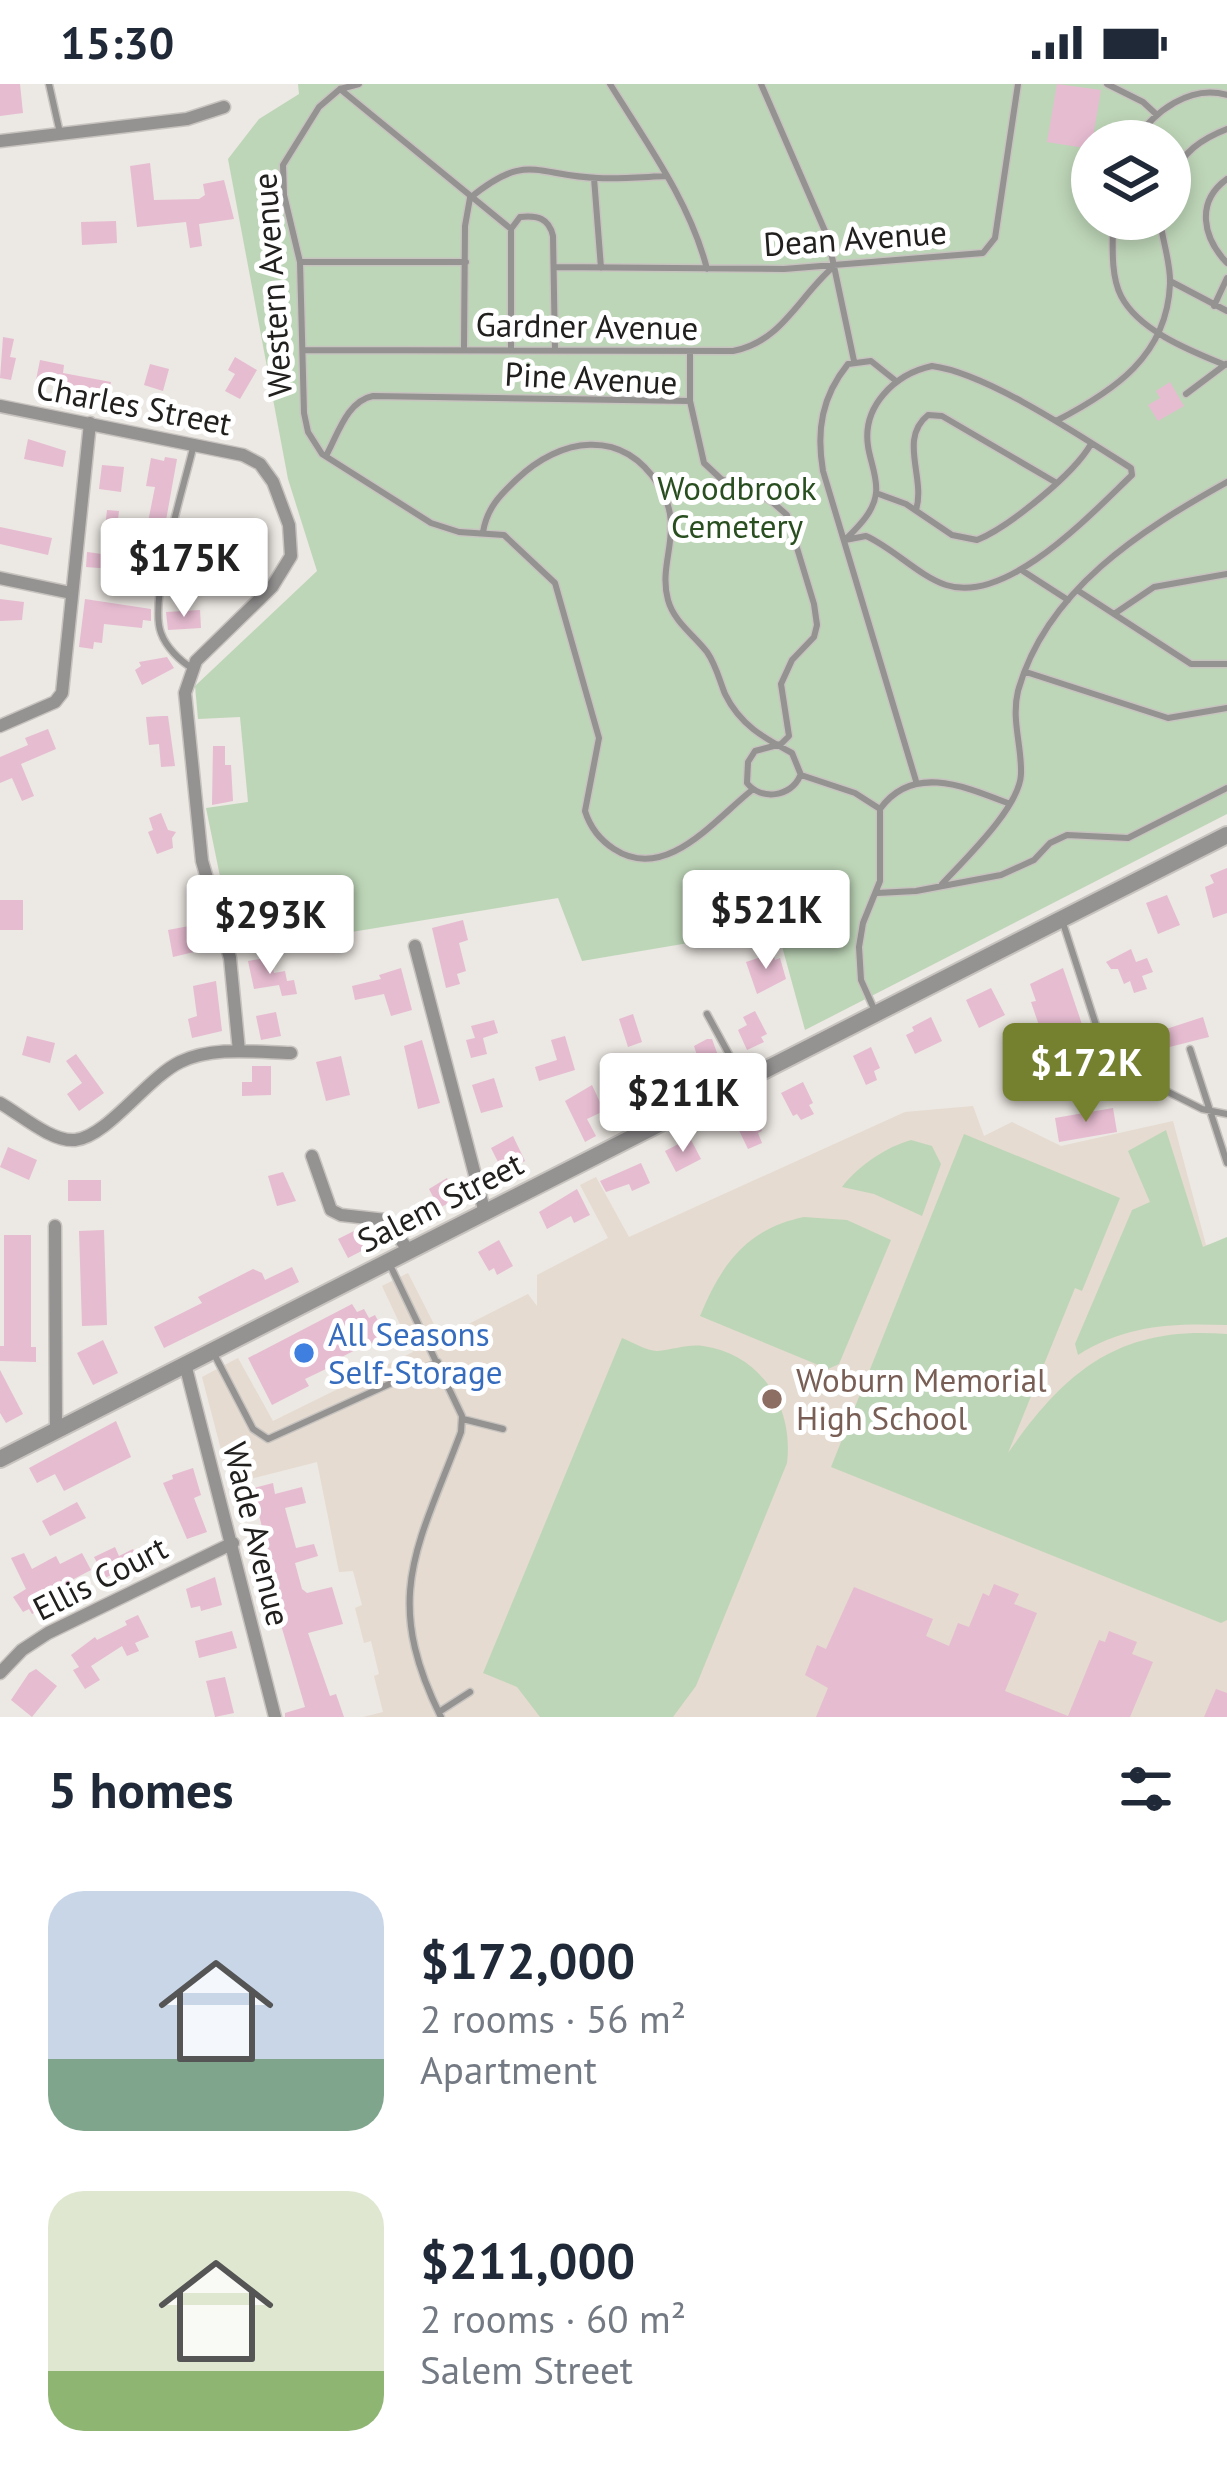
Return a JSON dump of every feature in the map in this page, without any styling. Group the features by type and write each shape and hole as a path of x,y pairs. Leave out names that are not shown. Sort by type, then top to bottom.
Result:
{"street":[{"path":"0,141 187,119 224,107"},
{"name":"Charles Street","path":"0,406 195,443 256,462 270,476 292,539 289,561 272,587 192,668"},
{"path":"0,726 52,704 61,695 90,423"},
{"path":"0,578 71,593"},
{"path":"192,668 184,693 202,861 230,958 239,1052"},
{"name":"Salem Street","path":"0,1459 1227,835"},
{"path":"415,946 485,1213"},
{"path":"0,1102 56,1136 76,1140 91,1135 177,1063 197,1055 291,1053"},
{"path":"312,1156 331,1210 386,1220 409,1251"},
{"path":"55,1226 56,1430"},
{"name":"Wade Avenue","path":"185,1364 275,1717"},
{"name":"Ellis Court","path":"0,1673 29,1644 60,1626 233,1543"}],"lane":[{"path":"49,84 61,135"},
{"path":"340,88 359,84"},
{"path":"610,84 666,176 707,269"},
{"path":"761,84 828,238 854,361"},
{"name":"Dean Avenue","path":"554,267 835,266 979,254 991,247 1018,84"},
{"path":"1107,84 1156,114"},
{"path":"1151,120 1198,86 1227,95"},
{"path":"340,88 511,227"},
{"name":"Western Avenue","path":"326,456 314,445 304,413 300,262 284,195 283,165 319,107 340,88"},
{"path":"1191,149 1227,129"},
{"path":"464,348 465,226 470,198 490,182 523,168 594,178 666,176"},
{"path":"594,178 602,268"},
{"path":"1227,179 1210,200 1205,225 1209,240 1227,263"},
{"path":"512,348 511,227 520,217 529,216 548,223 554,236 555,349"},
{"path":"1113,240 1120,295 1139,317 1226,364 1186,394"},
{"path":"1056,421 1100,398 1144,358 1170,281 1163,240"},
{"path":"300,262 466,262"},
{"name":"Gardner Avenue","path":"304,350 733,351 772,335 835,266"},
{"path":"1214,306 1227,278"},
{"path":"1170,281 1227,310"},
{"path":"689,400 690,352"},
{"path":"854,361 871,362 897,382"},
{"path":"854,361 830,390 819,430 823,471 916,781"},
{"path":"946,368 1056,421 1133,471 1023,571 977,587 956,587 930,576 866,536 845,540 865,519 876,493 867,426 876,402 916,370 946,368"},
{"name":"Pine Avenue","path":"326,456 359,398 689,400 709,470 771,501 787,515 814,604 814,637 792,660 781,684 790,734 776,746"},
{"path":"916,510 919,487 913,437 928,416 942,416 1054,482"},
{"path":"192,668 164,638 160,625 163,577 195,443"},
{"path":"876,493 916,510 952,535 976,540 1001,527 1091,444"},
{"path":"326,456 431,523 459,532 504,535 555,583 566,608 599,738 585,811 603,841 639,860 662,856 678,851 752,790 778,794 793,788 800,775 792,753 757,734 738,714 713,662 672,609 667,590 673,536 670,512 656,481 633,456 597,445 547,454 493,504 483,532"},
{"path":"941,884 1010,803 1021,773 1015,722 1026,672 1068,600 1144,531 1227,482"},
{"path":"1023,571 1068,600"},
{"path":"1114,614 1154,587 1227,574"},
{"path":"1077,590 1191,664 1227,664"},
{"path":"1026,672 1168,718 1227,708"},
{"path":"752,790 747,769 751,756 760,748 776,746"},
{"path":"800,775 855,793 880,808"},
{"path":"877,1014 861,980 859,959 863,923 882,868 880,808 897,790 916,781 951,784 1010,803"},
{"path":"877,893 916,891 1000,875 1034,860 1050,843 1067,835 1128,838 1227,788"},
{"path":"1062,920 1106,1060"},
{"path":"707,1014 744,1082"},
{"path":"1190,1049 1227,1163"},
{"path":"1046,1078 1106,1060 1210,1111 1227,1114"},
{"path":"388,1262 463,1419 419,1537 409,1590 415,1655 440,1715 470,1692"},
{"path":"212,1351 254,1429 268,1439 438,1361"},
{"path":"463,1419 503,1429"}],"shaded area":[{"name":"Woburn Memorial High School","path":"973,1106 984,1136 1012,1122 1061,1146 1173,1121 1206,1245 1227,1240 1227,1717 363,1717 383,1712 374,1676 379,1674 371,1641 364,1643 355,1608 362,1605 353,1571 339,1572 317,1462 230,1484 202,1377 238,1358 273,1421 413,1352 382,1286 408,1273 441,1338 528,1294 537,1306 537,1275 608,1238 580,1185 596,1177 629,1237 905,1112"}],"green space":[{"name":"Woodbrook Cemetery","path":"298,84 1227,84 1227,814 805,1030 777,928 582,961 558,898 235,951 233,938 292,928 317,879 223,891 206,808 248,802 240,717 198,719 195,686 317,571 288,479 228,159 259,119 299,94"},
{"path":"1166,1130 1203,1247 1227,1237 1227,1325 1150,1328 1113,1337 1078,1355 1075,1344 1132,1210 1150,1202 1128,1151"},
{"path":"964,1134 1120,1198 1082,1291 1075,1288 1008,1453 1051,1399 1098,1359 1155,1337 1227,1334 1227,1620 1221,1623 831,1467"},
{"path":"911,1140 932,1146 941,1164 922,1216 874,1194 842,1187 873,1158"},
{"path":"804,1217 847,1220 891,1240 839,1364 828,1369 700,1316 738,1252 766,1230"},
{"path":"622,1338 653,1351 703,1346 742,1360 779,1403 788,1442 787,1463 696,1686 673,1717 540,1717 517,1687 483,1673"}],"building":[{"path":"0,84 20,84 23,113 0,116"},
{"path":"1057,84 1101,90 1096,120 1071,120 1071,146 1047,142"},
{"path":"150,163 154,200 199,199 205,195 203,184 224,180 234,219 199,224 202,246 190,248 186,222 137,227 130,166"},
{"path":"116,221 117,243 82,245 81,222"},
{"path":"3,337 14,339 11,380 0,378"},
{"path":"235,357 257,370 240,399 225,391 235,374 228,370"},
{"path":"40,360 64,365 63,373 111,382 108,398 81,398 83,390 36,380"},
{"path":"150,364 169,369 163,391 144,385"},
{"path":"1170,382 1184,406 1158,421 1148,405 1160,398 1156,391"},
{"path":"28,439 66,451 63,467 24,459"},
{"path":"165,457 177,459 165,526 148,522 155,487 146,486 151,458 164,461"},
{"path":"102,465 124,467 121,492 99,489"},
{"path":"107,510 119,511 112,569 86,567 87,552 102,554"},
{"path":"0,527 52,538 48,555 0,544"},
{"path":"0,599 24,602 22,620 0,621"},
{"path":"85,599 151,609 151,621 143,620 142,628 104,624 102,643 94,642 93,649 79,647"},
{"path":"200,610 201,628 168,630 166,612"},
{"path":"167,657 174,668 142,685 135,670 139,662"},
{"path":"168,716 175,766 161,767 159,744 149,745 146,717"},
{"path":"48,729 56,749 21,764 34,796 22,801 12,778 0,783 0,757 28,745 25,738"},
{"path":"213,746 225,746 233,801 212,805"},
{"path":"161,813 168,830 176,832 173,848 157,854 148,832 153,830 149,818"},
{"path":"1227,868 1227,913 1213,918 1205,887 1214,883 1210,875"},
{"path":"270,886 282,921 270,925 267,916 258,919 250,894"},
{"path":"1167,895 1180,925 1158,934 1146,903"},
{"path":"0,900 23,900 23,930 0,930"},
{"path":"463,920 468,940 459,943 466,971 457,974 460,984 446,988 432,928"},
{"path":"189,926 194,952 173,957 168,930"},
{"path":"1131,949 1136,962 1147,958 1153,972 1142,976 1147,989 1134,993 1130,981 1124,984 1118,969 1106,962"},
{"path":"773,953 775,960 780,958 786,979 757,994 746,962"},
{"path":"271,957 274,973 285,971 287,981 294,980 297,994 282,996 279,985 254,989 248,961"},
{"path":"401,968 412,1010 391,1016 384,994 355,1000 352,986"},
{"path":"1063,968 1092,1054 1080,1058 1074,1040 1047,1049 1031,1002 1036,1001 1030,984"},
{"path":"216,981 222,1031 192,1038 188,1019 197,1016 193,986"},
{"path":"991,988 1005,1015 979,1028 966,1000"},
{"path":"755,1011 767,1034 761,1037 764,1042 747,1050 738,1030 747,1025 743,1017"},
{"path":"276,1012 281,1036 261,1040 256,1016"},
{"path":"633,1014 642,1042 628,1047 619,1019"},
{"path":"931,1017 942,1041 915,1054 906,1035"},
{"path":"1203,1017 1209,1037 1134,1056 1126,1031 1145,1025 1148,1032 1160,1031"},
{"path":"494,1020 498,1033 483,1038 487,1054 471,1058 466,1040 475,1038 471,1026"},
{"path":"27,1036 55,1043 50,1063 22,1055"},
{"path":"565,1036 575,1070 539,1081 535,1067 557,1060 551,1040"},
{"path":"712,1039 720,1061 701,1068 694,1046"},
{"path":"422,1040 440,1103 418,1109 404,1046"},
{"path":"871,1047 880,1068 874,1071 877,1080 866,1085 853,1056"},
{"path":"76,1054 104,1093 79,1111 67,1094 82,1083 66,1061"},
{"path":"341,1056 350,1095 326,1101 316,1062"},
{"path":"658,1064 673,1092 656,1101 642,1073"},
{"path":"252,1066 271,1066 271,1095 242,1096 242,1082 252,1082"},
{"path":"494,1078 503,1107 481,1113 472,1085"},
{"path":"803,1082 814,1114 801,1120 793,1116 781,1093"},
{"path":"592,1085 604,1111 587,1119 596,1136 585,1142 565,1101"},
{"path":"1113,1108 1117,1132 1059,1142 1055,1118"},
{"path":"748,1110 752,1119 757,1117 762,1143 748,1149 732,1116"},
{"path":"513,1136 525,1161 503,1172 491,1148"},
{"path":"690,1138 701,1159 676,1172 665,1151"},
{"path":"8,1147 37,1160 29,1180 0,1167"},
{"path":"641,1163 650,1183 632,1191 629,1184 606,1192 600,1181"},
{"path":"283,1172 296,1201 277,1206 268,1176"},
{"path":"447,1178 457,1199 439,1208 429,1189"},
{"path":"68,1180 101,1180 101,1201 68,1201"},
{"path":"577,1189 590,1215 574,1223 571,1216 547,1229 539,1212"},
{"path":"360,1228 373,1245 348,1258 338,1239"},
{"path":"104,1230 107,1325 82,1326 79,1231"},
{"path":"4,1235 31,1235 31,1347 36,1347 36,1362 0,1361"},
{"path":"499,1240 513,1266 497,1275 494,1268 489,1271 478,1252"},
{"path":"292,1267 299,1282 164,1348 154,1327 202,1303 198,1297 253,1269 265,1280"},
{"name":"All Seasons Self-Storage","path":"352,1304 357,1312 364,1309 369,1318 375,1315 388,1340 374,1348 371,1342 328,1364 330,1367 305,1379 309,1386 272,1405 248,1358"},
{"path":"103,1340 118,1373 93,1385 77,1353"},
{"path":"0,1370 23,1414 6,1423 0,1413"},
{"path":"116,1421 131,1457 64,1491 55,1474 37,1483 29,1468"},
{"path":"193,1468 201,1495 194,1498 207,1532 187,1539 163,1483"},
{"path":"273,1483 275,1494 302,1487 306,1503 285,1508 296,1548 314,1544 318,1556 295,1563 307,1593 332,1587 343,1624 308,1633 330,1696 336,1694 344,1717 285,1717 305,1707 274,1601 257,1507 251,1509 246,1490"},
{"path":"77,1502 86,1518 50,1536 42,1521"},
{"path":"115,1547 119,1556 133,1549 139,1561 105,1578 94,1557"},
{"path":"24,1553 32,1569 56,1556 60,1564 82,1553 91,1570 70,1581 76,1592 32,1614 29,1609 23,1612 13,1597 26,1589 11,1558"},
{"path":"215,1577 222,1605 201,1611 200,1606 191,1608 186,1589"},
{"path":"994,1584 1019,1594 1014,1604 1037,1613 1005,1691 1068,1716 1099,1640 1105,1642 1109,1631 1137,1642 1132,1654 1153,1662 1130,1717 816,1717 828,1688 805,1675 817,1645 826,1649 854,1587 933,1619 926,1636 949,1646 958,1623 969,1627 983,1593 989,1596"},
{"path":"138,1615 149,1637 135,1643 139,1651 127,1656 122,1646 91,1666 100,1680 85,1689 73,1670 79,1667 71,1655"},
{"path":"232,1631 237,1648 199,1658 195,1641"},
{"path":"36,1669 57,1686 32,1717 11,1700"},
{"path":"225,1677 234,1713 215,1717 206,1681"},
{"path":"1216,1689 1227,1693 1227,1717 1204,1717"}],"place":[{"name":"All Seasons Self-Storage","path":"304,1353"},
{"name":"Woburn Memorial High School","path":"772,1399"}]}
